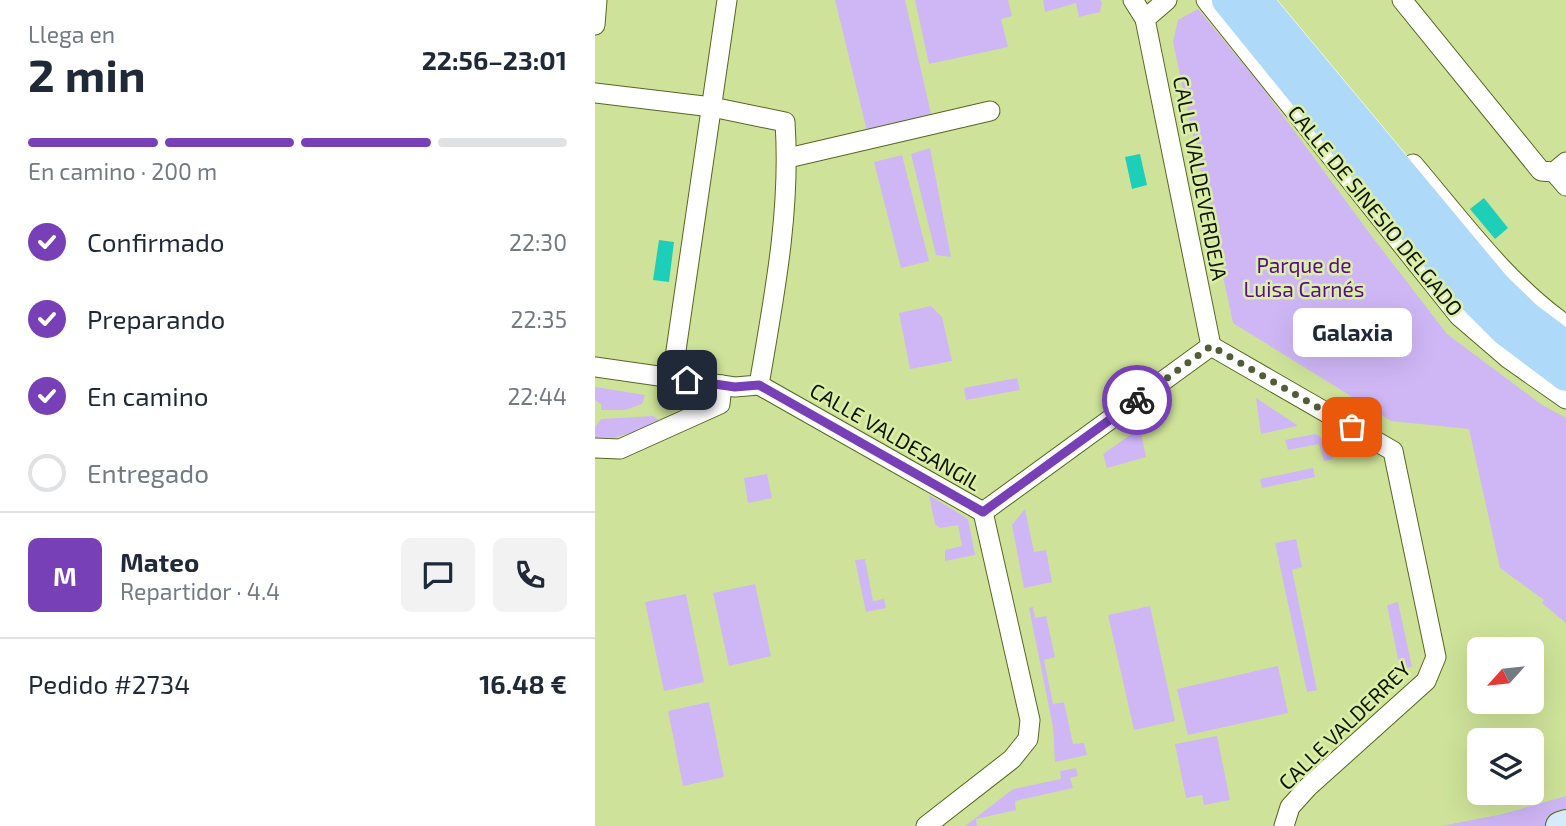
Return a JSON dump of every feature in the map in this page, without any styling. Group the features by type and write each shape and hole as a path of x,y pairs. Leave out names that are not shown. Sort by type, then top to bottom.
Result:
{"main road":[{"name":"CALLE DE SINESIO DELGADO","path":"1228,0 1453,277 1506,330 1566,375"},
{"name":"CALLE DE SINESIO DELGADO","path":"1256,0 1495,287 1526,317 1566,348"}],"street":[{"path":"595,25 597,0"},
{"path":"672,377 727,0"},
{"name":"CALLE VALDEVERDEJA","path":"1133,0 1145,19 1211,346"},
{"path":"1145,19 1167,0"},
{"name":"CALLE DE SINESIO DELGADO","path":"1206,0 1459,316 1509,359 1566,400"},
{"path":"1275,0 1481,244 1544,310 1566,325"},
{"path":"1402,0 1541,171 1562,173"},
{"path":"595,93 712,107 785,122 787,158 782,248 759,385 722,385 595,367"},
{"path":"787,158 990,111"},
{"name":"CALLE VALDERREY","path":"1211,346 1393,452 1436,657 1435,665 1420,687 1298,797 1290,807 1284,826"},
{"name":"CALLE VALDESANGIL","path":"759,385 983,512 1211,346"},
{"path":"595,448 620,449 720,404 722,385"},
{"path":"926,826 1013,759 1028,739 1030,720 983,512"},
{"path":"1560,826 1566,824"}],"green space":[{"path":"835,0 905,0 931,114 867,131"},
{"path":"915,0 1008,0 1012,16 1001,19 1008,47 929,64"},
{"path":"1043,0 1102,2 1100,12 1079,17 1076,3 1045,12"},
{"name":"Parque de Luisa Carnés","path":"1198,9 1259,83 1447,334 1542,405 1566,418 1566,623 1542,603 1544,600 1500,568 1469,429 1391,421 1233,323 1173,42 1178,20"},
{"path":"930,148 951,257 936,255 911,154"},
{"path":"902,155 929,261 901,268 874,162"},
{"path":"931,306 942,317 952,361 910,369 899,313"},
{"path":"1017,378 1020,390 966,400 964,388"},
{"path":"595,387 645,395 642,404 625,410 601,410 601,404 595,400"},
{"path":"1256,398 1297,425 1297,426 1261,434"},
{"path":"653,416 663,423 613,438 595,437 595,427 601,419"},
{"path":"1140,428 1146,457 1107,468 1103,454"},
{"path":"1315,434 1332,444 1333,459 1324,461 1319,444 1288,450 1285,440"},
{"path":"1313,468 1315,477 1262,488 1260,479"},
{"path":"767,474 772,498 748,503 744,478"},
{"path":"929,495 968,519 975,555 945,561 945,550 962,546 958,525 940,528 935,524"},
{"path":"1025,509 1034,552 1046,550 1052,582 1024,588 1012,525"},
{"path":"1296,539 1302,567 1292,570 1317,690 1307,692 1275,543"},
{"path":"865,559 873,601 884,599 886,608 866,612 855,560"},
{"path":"755,584 771,656 729,666 713,593"},
{"path":"686,594 704,682 664,691 645,602"},
{"path":"1398,602 1412,667 1400,668 1387,605"},
{"path":"1150,606 1175,721 1134,730 1108,615"},
{"path":"1033,607 1035,618 1046,616 1055,657 1044,660 1053,704 1064,702 1073,744 1084,743 1087,755 1055,762 1053,727 1029,608"},
{"path":"1278,666 1288,713 1188,735 1177,689"},
{"path":"709,702 724,777 683,786 668,711"},
{"path":"1217,736 1230,800 1204,805 1202,795 1186,798 1175,744"},
{"path":"1076,768 1078,776 1070,778 1073,788 1015,801 1016,810 976,819 977,826 965,826 1013,789 1061,779 1060,771"},
{"path":"1566,796 1566,819 1547,826 1441,826 1544,805 1544,802"}],"water":[{"path":"1140,154 1147,185 1132,189 1125,157"},
{"path":"1484,198 1508,228 1495,239 1470,209"},
{"path":"659,240 674,242 669,282 653,280"}],"way so far":[{"path":"1137,400 1211,346 1352,427"}],"place":[{"name":"Galaxia","path":"1352,427"}],"route":[{"path":"687,380 735,387 759,385 983,512 1137,400"}]}
